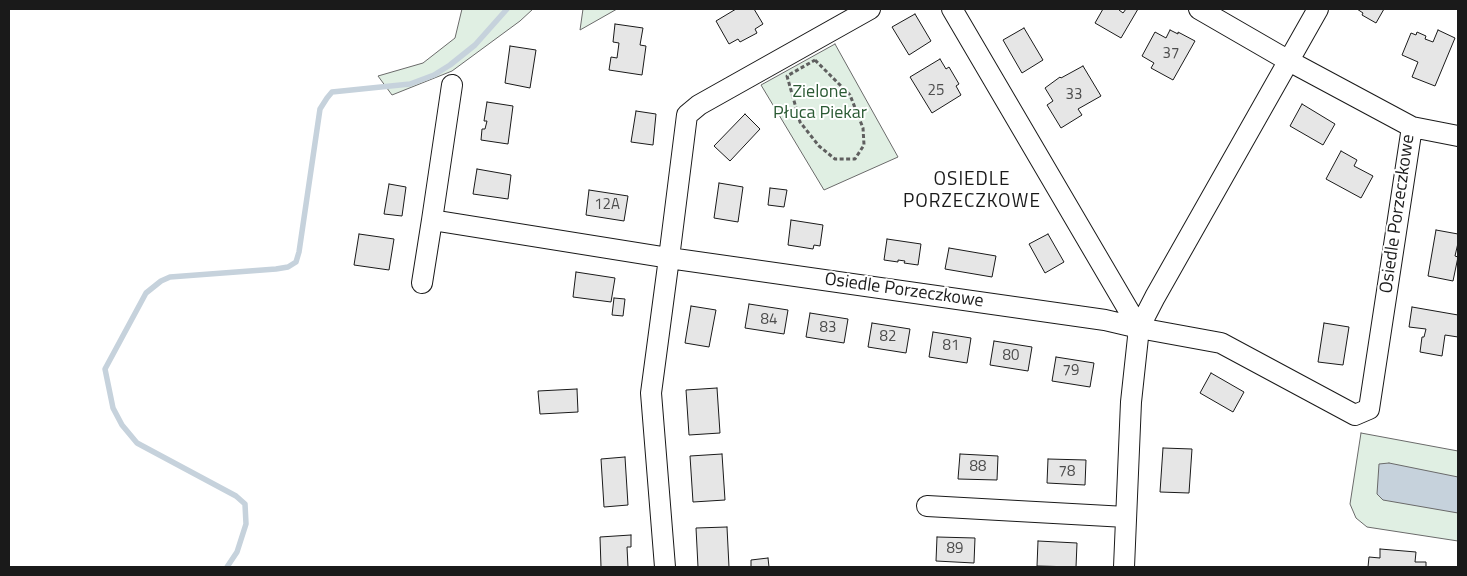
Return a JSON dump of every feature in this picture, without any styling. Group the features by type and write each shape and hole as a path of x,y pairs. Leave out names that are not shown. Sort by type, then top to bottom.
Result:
{"street":[{"path":"665,567 651,393 687,115 699,105 870,9"},
{"path":"952,9 1140,328"},
{"name":"Osiedle Porzeczkowe","path":"432,220 668,258 1105,320 1221,343 1355,415 1369,409 1412,127 1289,61 1199,9"},
{"path":"1124,567 1131,402 1140,328 1160,288 1318,9"},
{"path":"422,283 452,85"},
{"path":"1412,127 1458,136"},
{"path":"927,506 1126,517"}],"path":[{"path":"815,60 850,95 863,128 864,145 855,158 836,159 818,146 800,122 787,76 815,60"}],"green space":[{"path":"462,9 533,9 520,21 452,71 392,95 378,76 423,63 455,38"},
{"path":"583,9 617,9 580,30"},
{"name":"Zielone Płuca Piekar","path":"835,44 898,157 824,190 761,85"},
{"path":"1361,433 1458,451 1458,541 1367,527 1356,518 1350,504"}],"shaded area":[{"path":"1389,463 1458,477 1458,513 1383,500 1377,494 1379,464"}],"building":[{"path":"736,9 754,9 763,24 755,29 757,33 740,42 738,39 729,44 716,21"},
{"path":"1103,9 1120,9 1123,13 1126,9 1138,9 1121,38 1095,23"},
{"path":"1357,9 1384,9 1376,23 1362,15 1363,13"},
{"path":"915,14 931,41 909,55 892,27"},
{"path":"615,24 643,28 640,45 646,46 642,75 609,70 611,57 617,58 619,43 613,42"},
{"path":"1024,28 1043,60 1022,73 1003,40"},
{"path":"1170,30 1195,41 1173,80 1151,68 1154,63 1142,56 1155,32 1166,38"},
{"path":"1438,30 1455,38 1435,86 1412,77 1418,62 1402,55 1411,33 1416,35 1417,32 1426,36 1425,39 1433,42"},
{"path":"510,46 536,50 530,88 505,83"},
{"path":"940,59 946,69 949,67 959,84 956,86 961,95 932,113 910,77"},
{"path":"1083,66 1101,96 1078,109 1082,115 1061,128 1047,105 1053,101 1045,88 1060,77"},
{"path":"487,102 513,106 508,144 481,140 482,129 485,129 487,121 484,121"},
{"path":"1302,104 1335,124 1323,145 1290,126"},
{"path":"636,111 656,114 653,145 631,142"},
{"path":"745,114 760,129 730,161 714,146"},
{"path":"1341,151 1357,160 1354,166 1373,176 1361,198 1326,179"},
{"path":"477,169 511,175 508,199 473,194"},
{"path":"719,183 743,187 738,222 714,218"},
{"path":"389,184 406,187 402,216 384,214"},
{"path":"770,188 787,190 784,207 768,205"},
{"path":"589,190 628,196 624,221 586,215"},
{"path":"791,220 823,225 820,246 814,245 813,249 788,245"},
{"path":"1436,230 1458,234 1455,256 1458,257 1453,281 1428,276"},
{"path":"359,234 394,239 389,270 354,265"},
{"path":"1048,234 1064,262 1045,273 1029,244"},
{"path":"887,239 921,244 918,265 904,263 905,261 884,260"},
{"path":"949,248 996,256 992,277 945,269"},
{"path":"576,272 615,278 611,302 573,297"},
{"path":"614,298 625,299 623,316 612,315"},
{"path":"749,304 788,310 784,334 745,328"},
{"path":"691,306 716,310 709,347 685,343"},
{"path":"1412,307 1458,315 1458,337 1445,335 1442,356 1420,352 1422,337 1424,337 1426,329 1409,327"},
{"path":"810,313 848,319 844,343 806,337"},
{"path":"872,323 910,329 906,353 868,347"},
{"path":"1324,323 1349,327 1343,365 1318,362"},
{"path":"933,332 971,338 967,363 929,357"},
{"path":"994,341 1032,347 1028,371 990,365"},
{"path":"1056,357 1094,363 1090,387 1052,381"},
{"path":"1211,373 1244,392 1233,412 1200,393"},
{"path":"717,388 720,433 689,435 686,390"},
{"path":"577,389 578,412 540,414 538,391"},
{"path":"1163,448 1192,449 1189,493 1160,492"},
{"path":"722,454 725,500 693,502 690,456"},
{"path":"960,454 998,456 997,480 958,479"},
{"path":"625,457 628,505 604,507 601,459"},
{"path":"1048,459 1086,460 1085,485 1047,483"},
{"path":"727,527 729,567 698,567 696,528"},
{"path":"631,535 631,547 627,547 628,567 601,567 600,537"},
{"path":"937,537 975,538 974,563 936,561"},
{"path":"1038,541 1077,543 1076,567 1037,566"},
{"path":"1380,549 1416,552 1415,562 1426,562 1426,567 1368,567 1369,557 1380,558"},
{"path":"768,558 769,567 751,567 751,560"}],"waterway":[{"path":"227,567 237,552 246,524 245,504 236,496 137,443 122,425 113,408 105,369 146,293 161,281 170,277 276,269 288,267 296,262 320,109 332,92 410,84 434,75 475,45 507,9"}],"district":[{"name":"OSIEDLE PORZECZKOWE","path":"972,191"}]}
